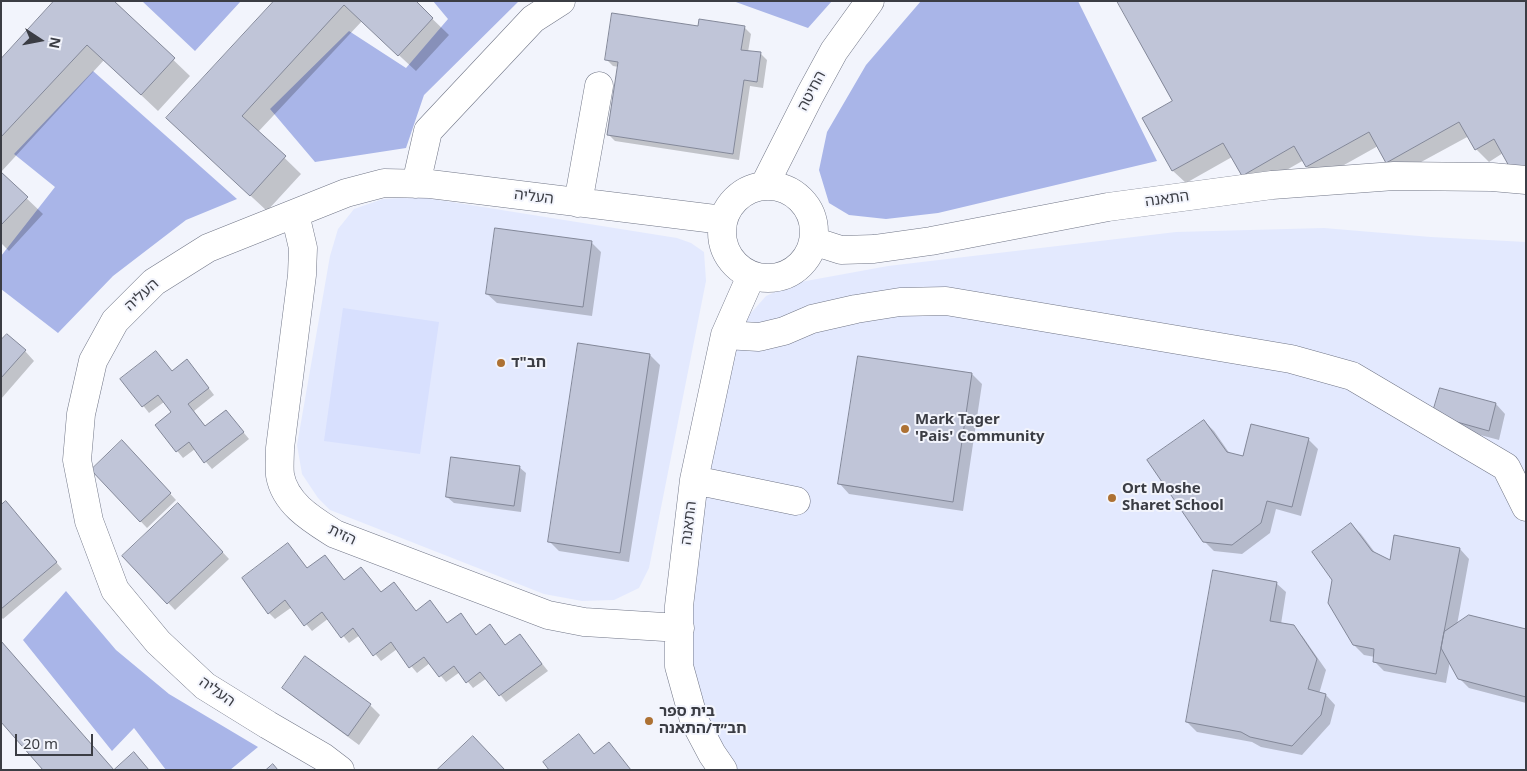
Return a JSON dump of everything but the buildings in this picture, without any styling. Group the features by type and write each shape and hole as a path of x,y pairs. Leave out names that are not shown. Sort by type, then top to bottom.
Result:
{"street":[{"path":"416,184 428,131 533,19 561,1"},
{"name":"החיטה","path":"764,186 834,51 870,1"},
{"path":"578,202 599,86"},
{"name":"התאנה","path":"813,241 841,250 874,249 931,241 1108,207 1272,185 1394,176 1492,177 1526,180"},
{"name":"העליה","path":"340,770 324,757 268,726 205,686 158,642 115,590 89,521 77,460 81,414 93,361 115,321 154,282 208,248 346,193 384,183 416,184 723,220"},
{"path":"764,186 778,187 791,193 802,202 810,213 813,227 813,241 809,254 790,273 777,278 751,276 739,269 727,253 721,234 723,220 729,208 738,197 750,190 764,186"},
{"name":"הזית","path":"295,214 303,248 302,275 280,448 280,476 290,499 307,516 335,534 548,615 584,622 680,628"},
{"name":"התאנה","path":"723,770 694,720 679,666 680,606 694,480 725,335 751,276"},
{"path":"725,335 759,337 784,331 812,319 856,309 900,302 946,301 1291,359 1352,376 1506,467 1526,507"},
{"path":"694,480 796,501"}],"shaded area":[{"path":"142,1 241,1 195,51"},
{"path":"433,1 519,1 424,95 406,148 315,162 270,109 349,31 406,68 448,19"},
{"path":"733,1 832,1 808,28"},
{"path":"921,1 1078,1 1157,161 938,213 886,219 849,215 829,203 819,170 827,132 866,65"},
{"path":"93,71 237,199 186,220 113,276 58,333 1,289 1,256 55,187 14,154"},
{"name":"חב\"ד","path":"420,197 677,238 691,243 704,252 706,281 649,568 639,588 614,600 582,601 544,594 330,510 318,498 302,474 297,445 330,256 338,229 354,209 383,199"},
{"name":"Ort Moshe Sharet School","path":"1324,228 1431,237 1526,242 1526,770 733,770 692,685 683,600 705,468 743,322 766,296 795,283 888,266 1176,232"},
{"path":"343,308 439,322 420,454 324,441"},
{"path":"66,591 116,650 169,694 258,747 230,770 166,770 134,728 112,751 23,640"}],"place":[{"name":"חב\"ד","path":"501,363"},
{"name":"Mark Tager 'Pais' Community","path":"905,429"},
{"name":"Ort Moshe Sharet School","path":"1112,498"},
{"name":"בית ספר חב״ד/התאנה","path":"649,721"}]}
